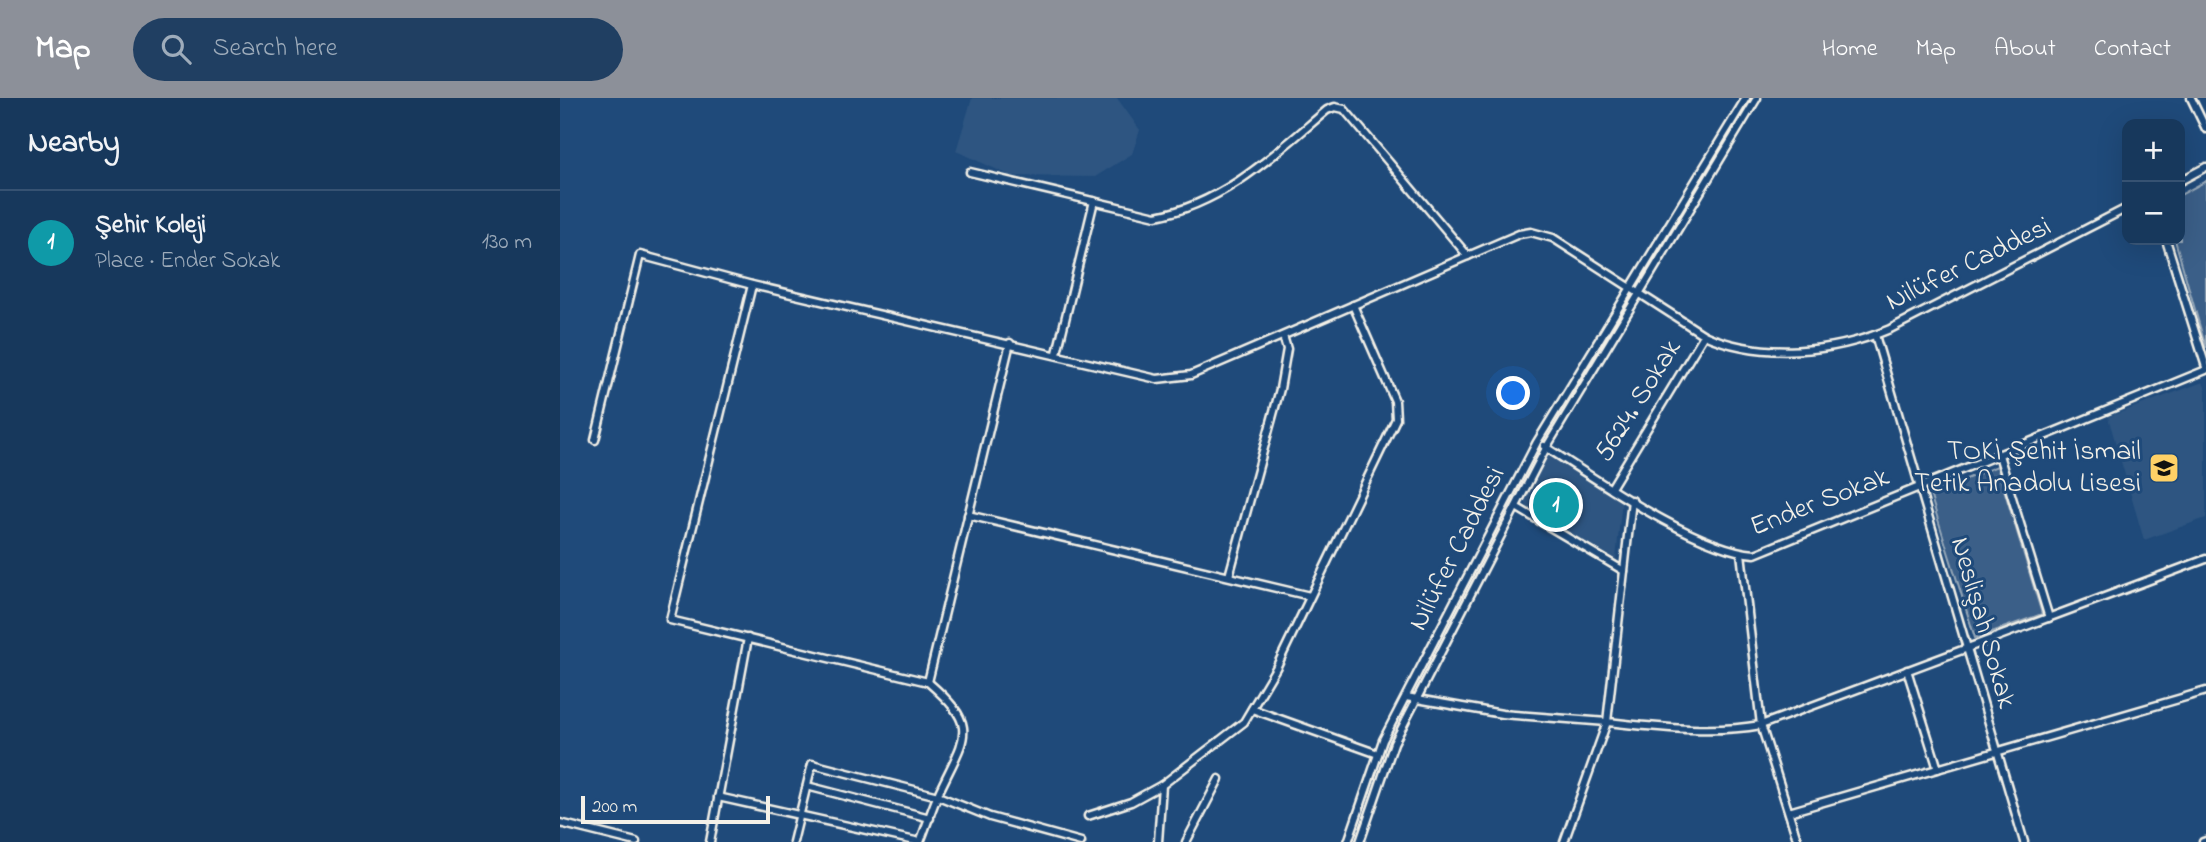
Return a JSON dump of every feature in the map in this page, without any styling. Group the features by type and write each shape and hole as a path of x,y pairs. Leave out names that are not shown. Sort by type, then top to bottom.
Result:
{"street":[{"name":"Nilüfer Caddesi","path":"1348,842 1378,754 1537,442 1746,98"},
{"path":"1360,842 1394,743 1419,699 1546,447 1757,98"},
{"path":"2191,98 2206,129"},
{"path":"970,172 1156,216 1168,214 1235,185 1326,110 1335,107 1344,109 1468,256"},
{"path":"2185,178 2206,167"},
{"path":"1057,354 1094,201"},
{"name":"Nilüfer Caddesi","path":"1631,289 1704,335 1724,344 1773,349 1828,349 1875,335 2122,211"},
{"path":"595,440 640,254 752,285 1157,379 1191,374 1519,234 1542,234 1631,289"},
{"path":"2167,245 2206,369"},
{"path":"718,797 920,842 963,744 961,718 955,705 928,681 670,620 752,285"},
{"path":"1088,816 1131,802 1162,785 1244,722 1252,709 1396,419 1397,409 1353,305"},
{"name":"5624. Sokak","path":"1611,488 1704,335"},
{"name":"Neslişah Sokak","path":"1875,335 2024,842"},
{"path":"1229,576 1280,388 1287,349 1283,336"},
{"path":"928,681 1010,343"},
{"name":"Ender Sokak","path":"1537,442 1611,488 1701,538 1741,553 1755,554 2206,369"},
{"path":"1999,455 2049,618"},
{"path":"1564,842 1607,722 1632,500"},
{"path":"1516,507 1624,570"},
{"path":"968,515 1310,596"},
{"path":"1741,553 1761,725 1798,842"},
{"path":"1406,697 1502,714 1678,728 1742,729 1761,725 2206,559"},
{"path":"710,842 748,638"},
{"path":"1908,670 1938,769"},
{"path":"1789,812 2206,691"},
{"path":"1252,709 1378,754"},
{"path":"793,842 812,764 938,796 990,817 1081,842"},
{"path":"1186,842 1219,779"},
{"path":"1158,842 1162,785"},
{"path":"807,786 930,818"},
{"path":"560,822 636,842"}],"shaded area":[{"path":"972,98 1117,98 1140,130 1132,154 1095,177 1011,176 956,151"},
{"path":"2206,181 2206,348 2176,245 2185,245 2185,192"},
{"name":"TOKİ Şehit İsmail Tetik Anadolu Lisesi","path":"2203,382 2206,390 2206,518 2144,540 2108,417"},
{"path":"1548,454 1622,499 1616,559 1528,509 1524,499"},
{"path":"1997,466 2042,614 1975,638 1930,494"}],"place":[{"name":"TOKİ Şehit İsmail Tetik Anadolu Lisesi","path":"2164,468"},
{"name":"Şehir Koleji","path":"1556,505"}]}
